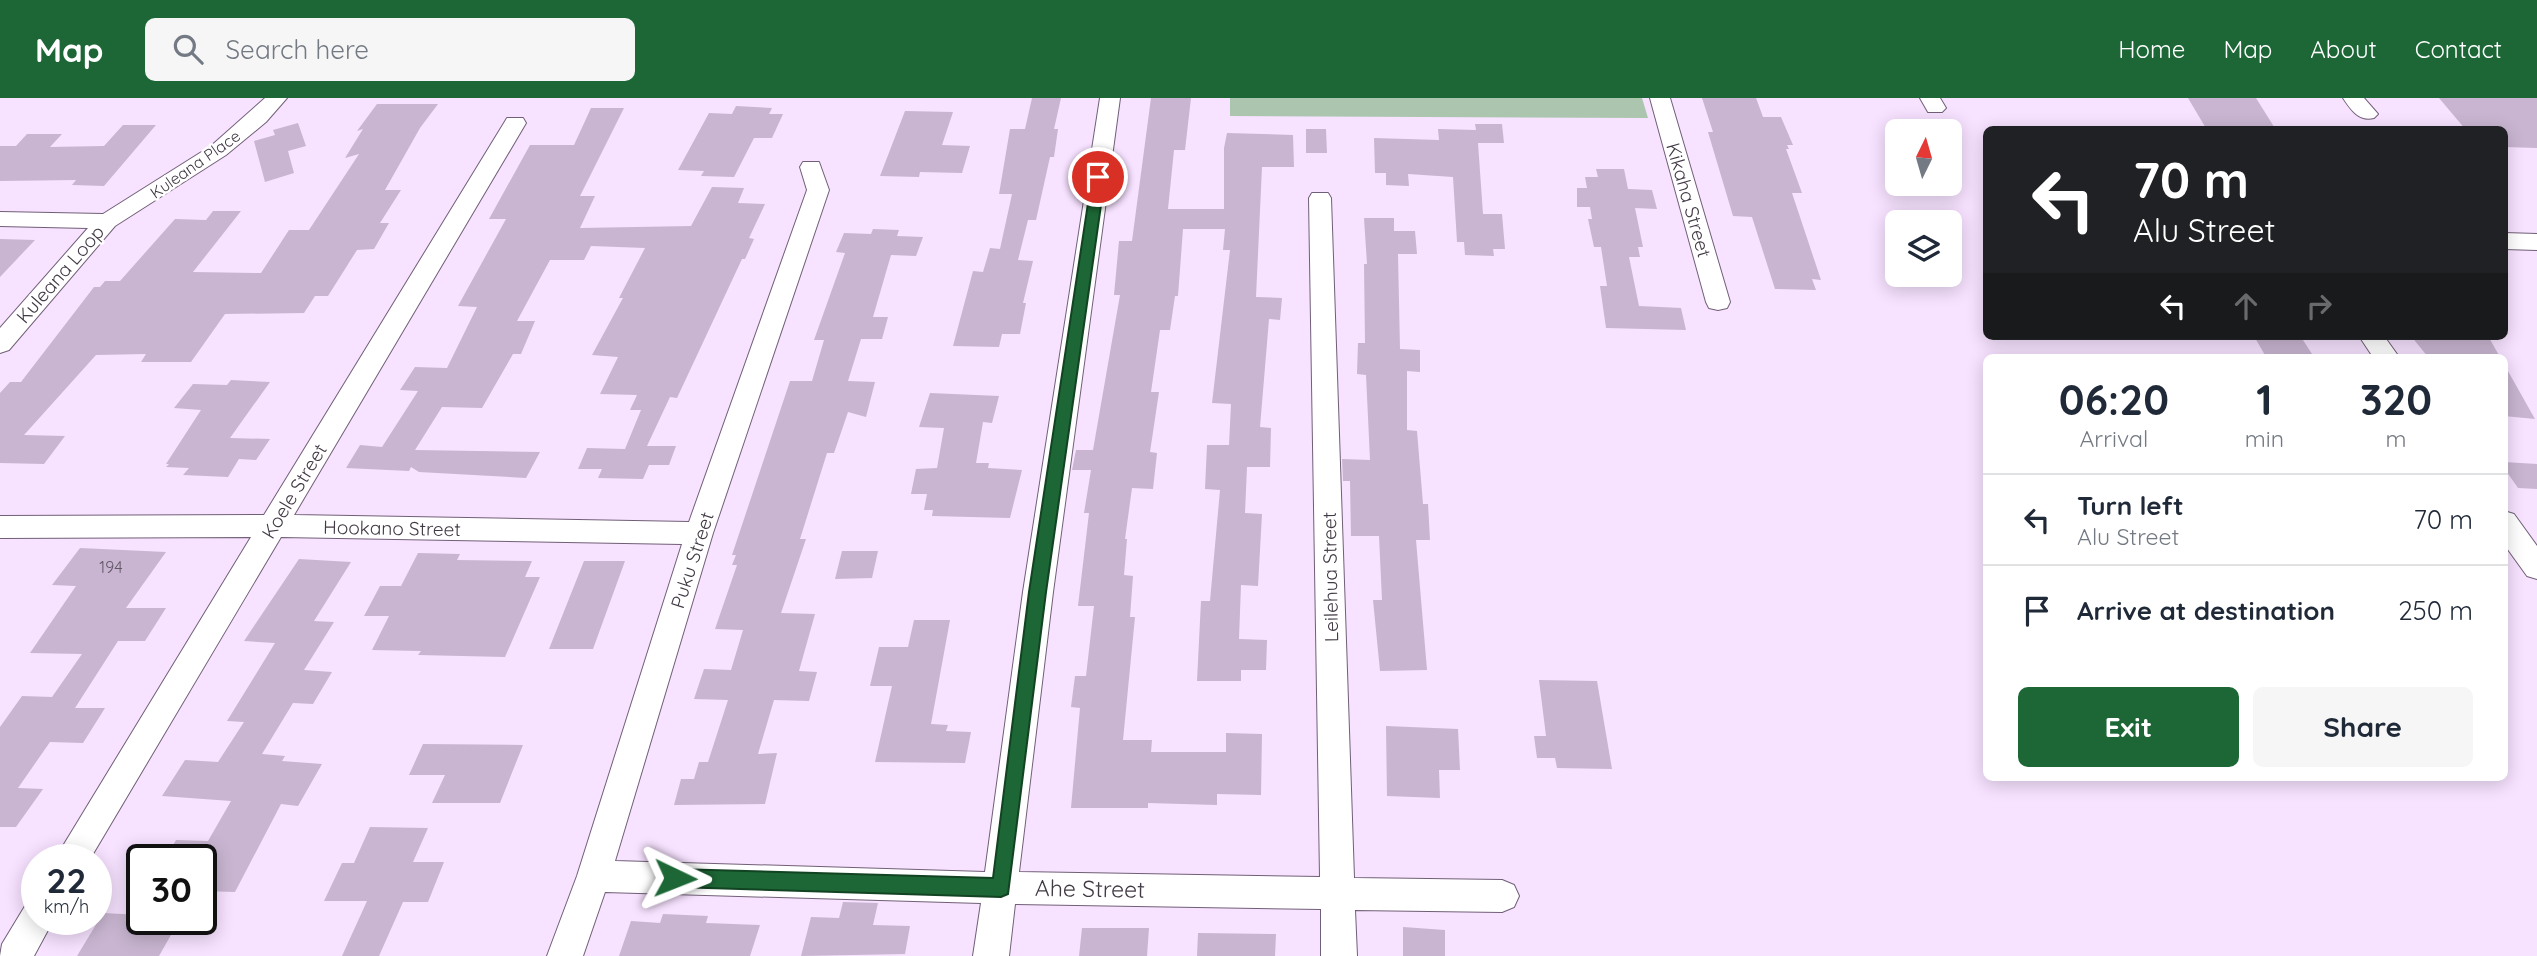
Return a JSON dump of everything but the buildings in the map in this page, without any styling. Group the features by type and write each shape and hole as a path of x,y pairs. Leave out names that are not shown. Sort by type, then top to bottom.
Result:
{"street":[{"name":"Kuleana Place","path":"107,221 206,160 234,139 277,98"},
{"path":"991,956 1038,592 1110,98"},
{"name":"Kikaha Street","path":"1660,98 1718,302"},
{"name":"Koele Street","path":"81,844 515,123"},
{"name":"Puku Street","path":"565,956 594,876 699,533 818,190 811,167"},
{"name":"Leilehua Street","path":"1320,198 1339,956"},
{"name":"Kuleana Loop","path":"0,219 107,221"},
{"name":"Kuleana Loop","path":"0,344 107,221"},
{"path":"2508,241 2537,242"},
{"name":"Hookano Street","path":"0,527 273,526 699,533"},
{"path":"2508,528 2537,568"},
{"name":"Ahe Street","path":"594,876 1001,888 1502,895"},
{"path":"14,956 27,935"}],"green space":[{"path":"1230,98 1642,98 1648,118 1230,116"}],"route":[{"path":"675,878 1001,888 1038,592 1098,177"}]}
